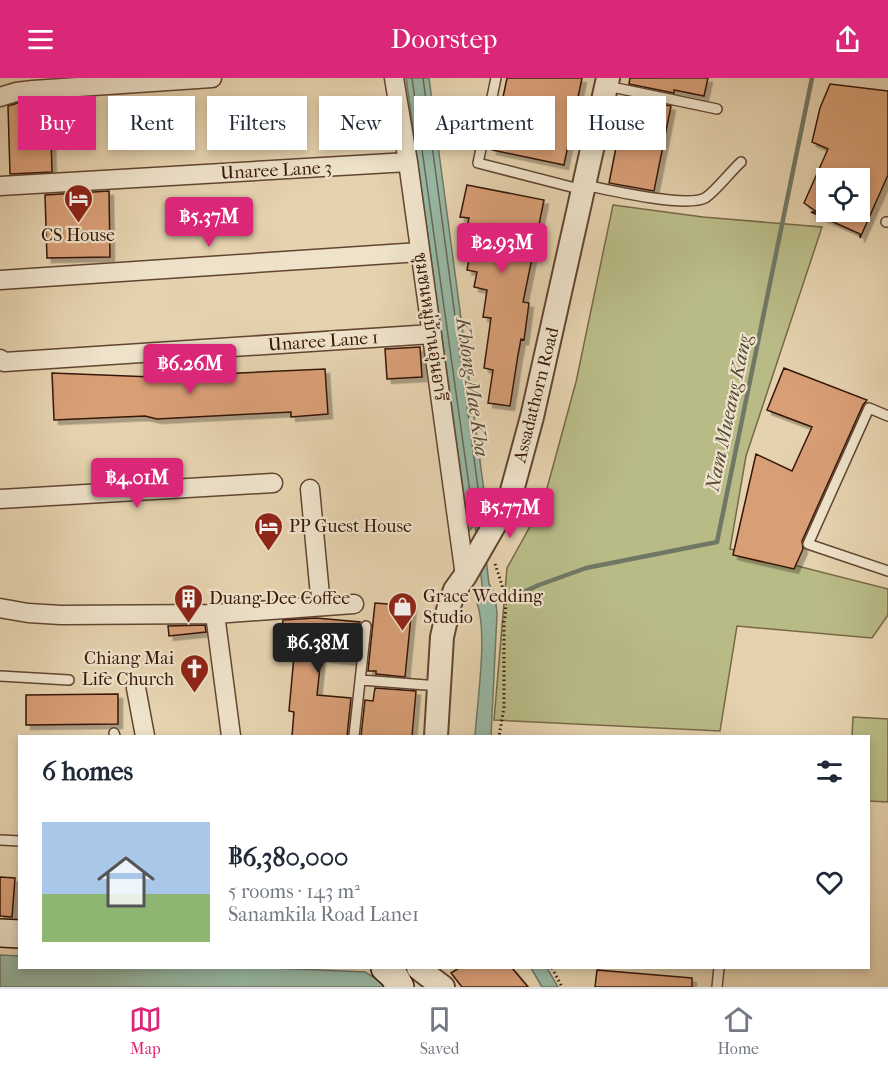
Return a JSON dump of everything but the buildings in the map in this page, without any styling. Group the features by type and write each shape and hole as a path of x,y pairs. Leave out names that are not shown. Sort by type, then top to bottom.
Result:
{"main road":[{"path":"0,933 18,934"},
{"path":"386,969 394,976 400,987"},
{"path":"405,969 405,987"}],"street":[{"path":"0,97 33,90 213,78"},
{"name":"ชุมชนหมู่บ้านอุ่นอารี","path":"394,78 470,568"},
{"name":"Assadathorn Road","path":"436,735 442,637 449,606 455,590 510,498 532,417 607,82"},
{"name":"Unaree Lane 3","path":"0,186 408,162"},
{"path":"0,280 420,252"},
{"name":"Unaree Lane 1","path":"0,359 4,362 432,334"},
{"path":"0,499 273,483"},
{"path":"310,489 321,606"},
{"path":"0,608 61,615 215,614 354,604"},
{"path":"215,614 231,735"},
{"path":"135,688 145,735"},
{"path":"419,969 443,987"},
{"path":"435,969 443,987"}],"lane":[{"path":"496,78 478,163 585,188 682,201 704,198 741,162"},
{"path":"607,82 717,109"},
{"path":"888,416 868,408 808,544 888,571"},
{"path":"354,735 366,626"},
{"path":"0,676 69,680"},
{"path":"361,680 440,686"},
{"path":"0,840 18,841"},
{"path":"717,987 719,969"}],"path":[{"path":"488,536 494,564 504,591 506,614 504,621 504,708 499,735"},
{"path":"553,969 562,987"}],"green space":[{"path":"613,205 703,217 822,227 746,456 730,549 888,589 888,615 872,638 737,626 720,731 494,720 507,568 543,503 576,382"},
{"path":"853,717 888,719 888,802 870,801 870,735 852,735"}],"water":[{"path":"406,78 429,78 431,96 414,96 414,136"},
{"path":"416,150 439,150 486,506 481,514 489,584 495,594 497,614 491,735 475,735 482,650 482,632 477,603 483,593 475,524 469,531"},
{"path":"0,955 18,956 18,969 296,969 365,972 380,981 384,987 0,987"},
{"path":"532,969 548,969 558,987 542,987"}],"waterway":[{"name":"Nam Mueang Kang","path":"508,599 586,568 717,542 812,78"}],"place":[{"name":"CS House","path":"78,224"},
{"name":"PP Guest House","path":"268,552"},
{"name":"Duang Dee Coffee","path":"188,624"},
{"name":"Grace Wedding Studio","path":"402,632"},
{"name":"Chiang Mai Life Church","path":"195,694"}],"water label":[{"name":"Khlong Mae Kha","path":"473,387"}]}
